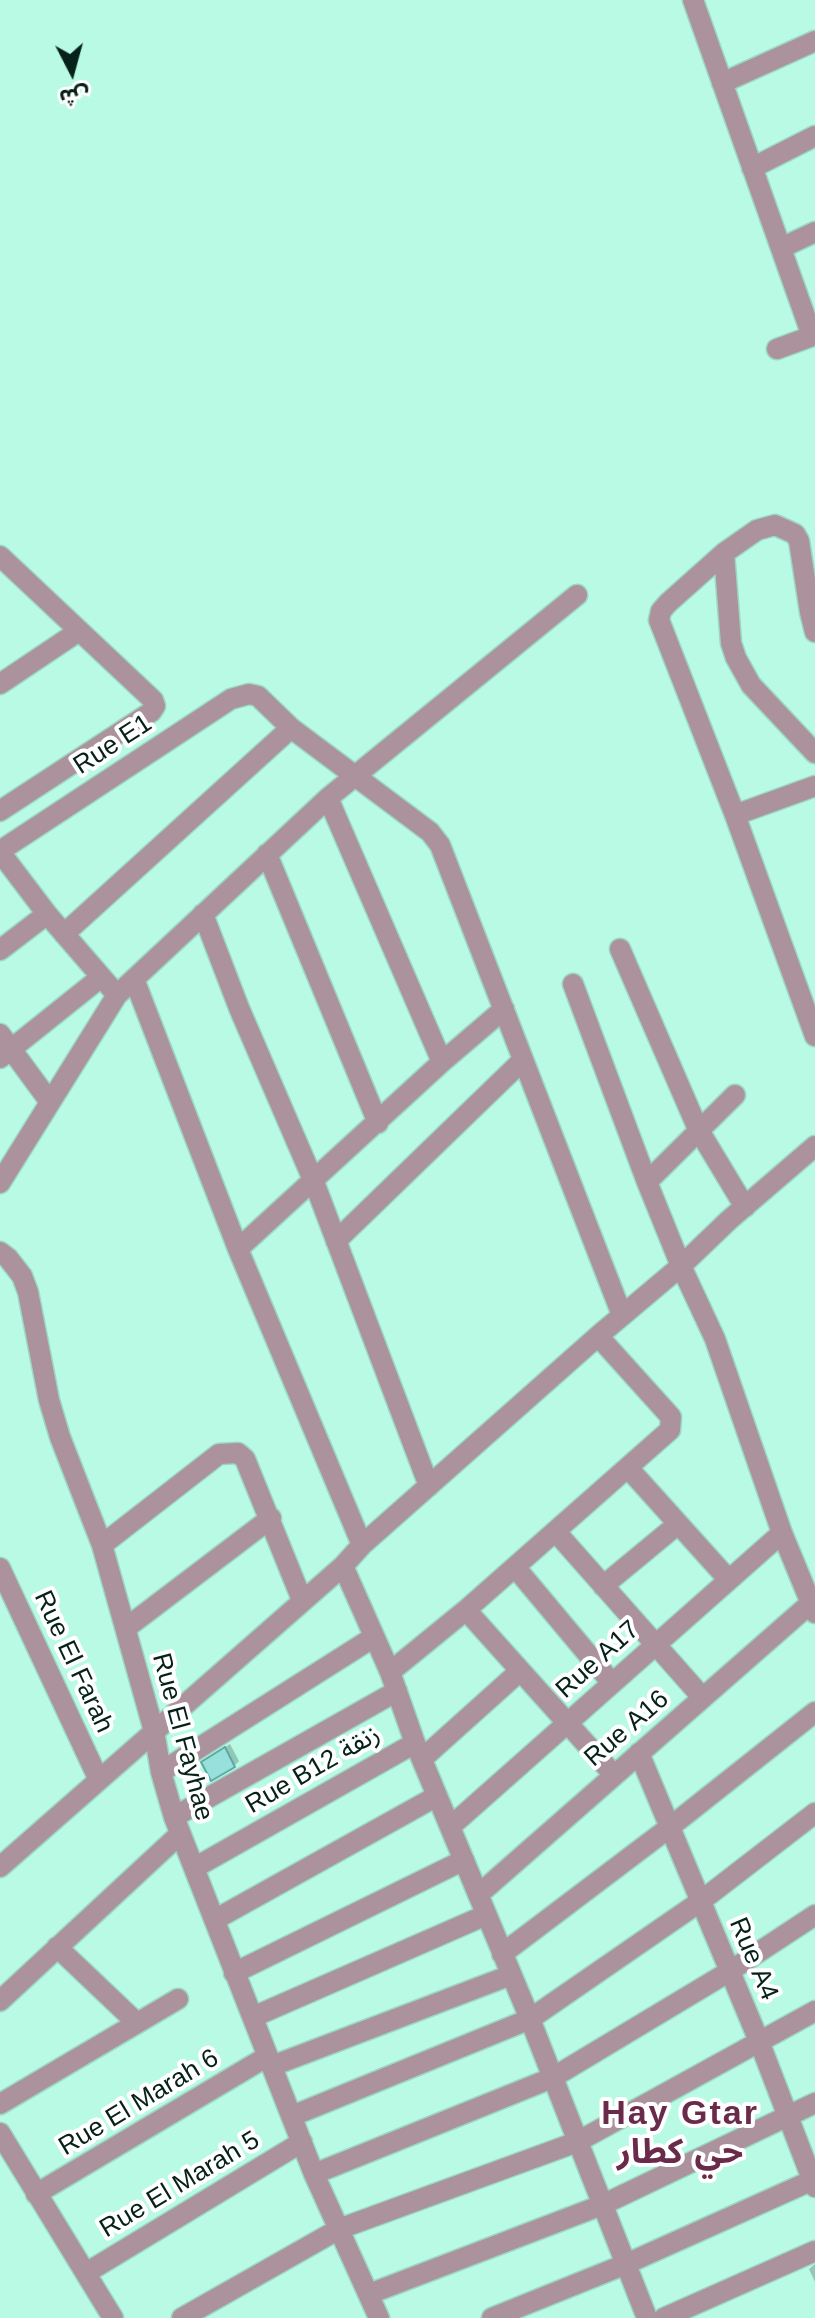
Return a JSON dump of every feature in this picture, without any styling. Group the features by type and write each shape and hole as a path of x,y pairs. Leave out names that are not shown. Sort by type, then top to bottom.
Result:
{"street":[{"path":"693,0 814,336 777,349"},
{"path":"722,83 815,41"},
{"path":"752,168 815,136"},
{"path":"781,248 815,232"},
{"path":"815,632 802,552 795,534 785,528 766,526 724,553 668,603 661,611 659,620 735,815 808,987 815,1036"},
{"path":"724,553 731,643 736,658 751,685 815,753"},
{"path":"0,811 151,712 155,706 153,700 2,561"},
{"path":"0,1183 117,995 328,798 577,595"},
{"path":"0,684 79,631"},
{"name":"Rue E1","path":"0,851 231,699 249,694 258,696 291,728"},
{"path":"64,934 291,728 430,832 440,845 622,1315"},
{"path":"735,815 815,786"},
{"path":"328,798 442,1062"},
{"path":"0,851 47,914 117,995"},
{"path":"267,854 378,1123"},
{"path":"0,950 47,914"},
{"path":"203,914 239,1008 314,1182 429,1486"},
{"path":"620,949 698,1129 745,1207"},
{"path":"50,1102 3,1047 100,978"},
{"path":"134,979 238,1249 362,1545"},
{"path":"573,984 647,1182 715,1339 782,1533 813,1608"},
{"path":"238,1249 504,1009"},
{"path":"336,1241 523,1060"},
{"path":"647,1182 735,1095"},
{"path":"0,1867 815,1146"},
{"name":"Rue El Fayhae","path":"0,1252 22,1276 28,1292 49,1400 102,1545 177,1825 314,2174 373,2311"},
{"path":"0,2001 177,1825 394,1682 466,1610 670,1430 671,1417 598,1336"},
{"path":"102,1545 219,1454 230,1451 238,1453 245,1459 271,1518 302,1600"},
{"path":"629,1469 728,1579"},
{"path":"126,1628 271,1518"},
{"path":"603,1586 678,1524"},
{"path":"556,1532 702,1697"},
{"name":"Rue A17","path":"450,1827 782,1533"},
{"path":"343,1566 394,1682 418,1751 530,2019 647,2318"},
{"path":"515,1567 612,1683"},
{"name":"Rue El Farah","path":"0,1568 98,1778"},
{"name":"Rue A16","path":"478,1895 702,1697 813,1608"},
{"path":"466,1610 614,1775"},
{"path":"161,1772 374,1637"},
{"name":"Rue B12 زنقة","path":"196,1867 418,1751 520,1671"},
{"path":"502,1954 815,1712"},
{"name":"Rue A4","path":"639,1753 814,2182"},
{"path":"216,1919 437,1796"},
{"path":"292,2116 530,2019 701,1901 815,1813"},
{"path":"234,1973 464,1860"},
{"path":"253,2017 486,1915"},
{"path":"314,2174 552,2078 730,1971 815,1915"},
{"path":"57,1947 137,2023"},
{"name":"Rue El Marah 6","path":"36,2194 270,2061 511,1975"},
{"path":"0,2104 178,1999"},
{"path":"182,2318 339,2229 577,2142 815,2011"},
{"path":"373,2311 815,2103"},
{"path":"0,2133 113,2318"},
{"name":"Rue El Marah 5","path":"86,2273 302,2142"},
{"path":"492,2318 814,2182"},
{"path":"664,2318 815,2251"}],"building":[{"path":"225,1747 235,1767 211,1781 201,1762"}],"district":[{"name":"Hay Gtar حي كطار","path":"680,2134"}]}
